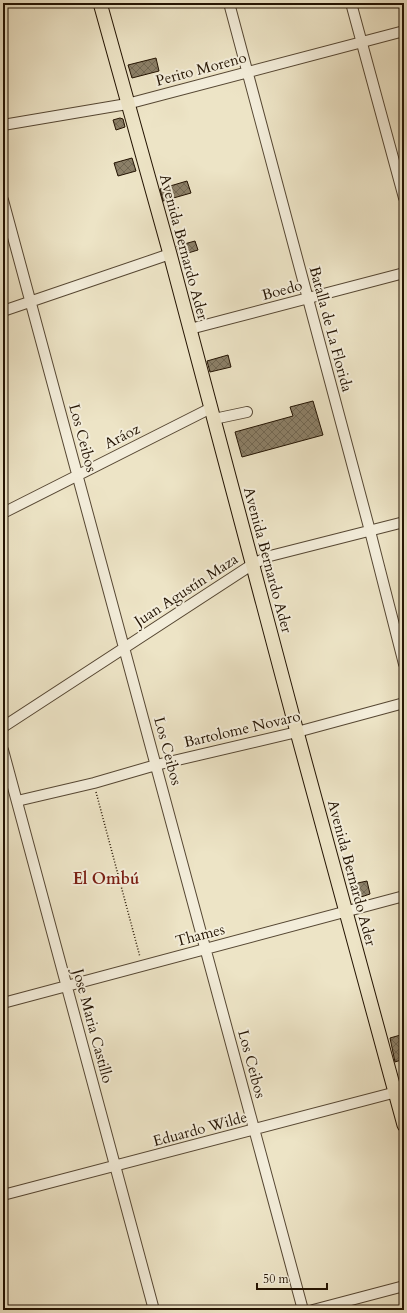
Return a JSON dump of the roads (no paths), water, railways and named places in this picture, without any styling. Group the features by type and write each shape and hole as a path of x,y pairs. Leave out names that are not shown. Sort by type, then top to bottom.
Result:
{"main road":[{"name":"Avenida Bernardo Ader","path":"100,3 170,254 297,732 400,1092 404,1126"}],"street":[{"name":"Batalla de La Florida","path":"229,3 246,72 370,531 404,664"},
{"path":"351,3 404,198"},
{"name":"Perito Moreno","path":"3,125 127,104 404,31"},
{"name":"Los Ceibos","path":"3,200 303,1310"},
{"path":"3,311 170,254"},
{"name":"Boedo","path":"190,329 404,273"},
{"name":"Aráoz","path":"3,513 78,475 212,413 247,412"},
{"name":"Juan Agustín Maza","path":"3,727 253,564 270,556 404,522"},
{"name":"Bartolome Novaro","path":"17,801 94,783 156,765 297,732 404,703"},
{"name":"Jose Maria Castillo","path":"3,750 154,1310"},
{"name":"Thames","path":"3,1003 404,896"},
{"name":"Eduardo Wilde","path":"3,1195 400,1092"},
{"path":"314,1310 404,1286"}],"district":[{"name":"El Ombú","path":"106,879"}]}
